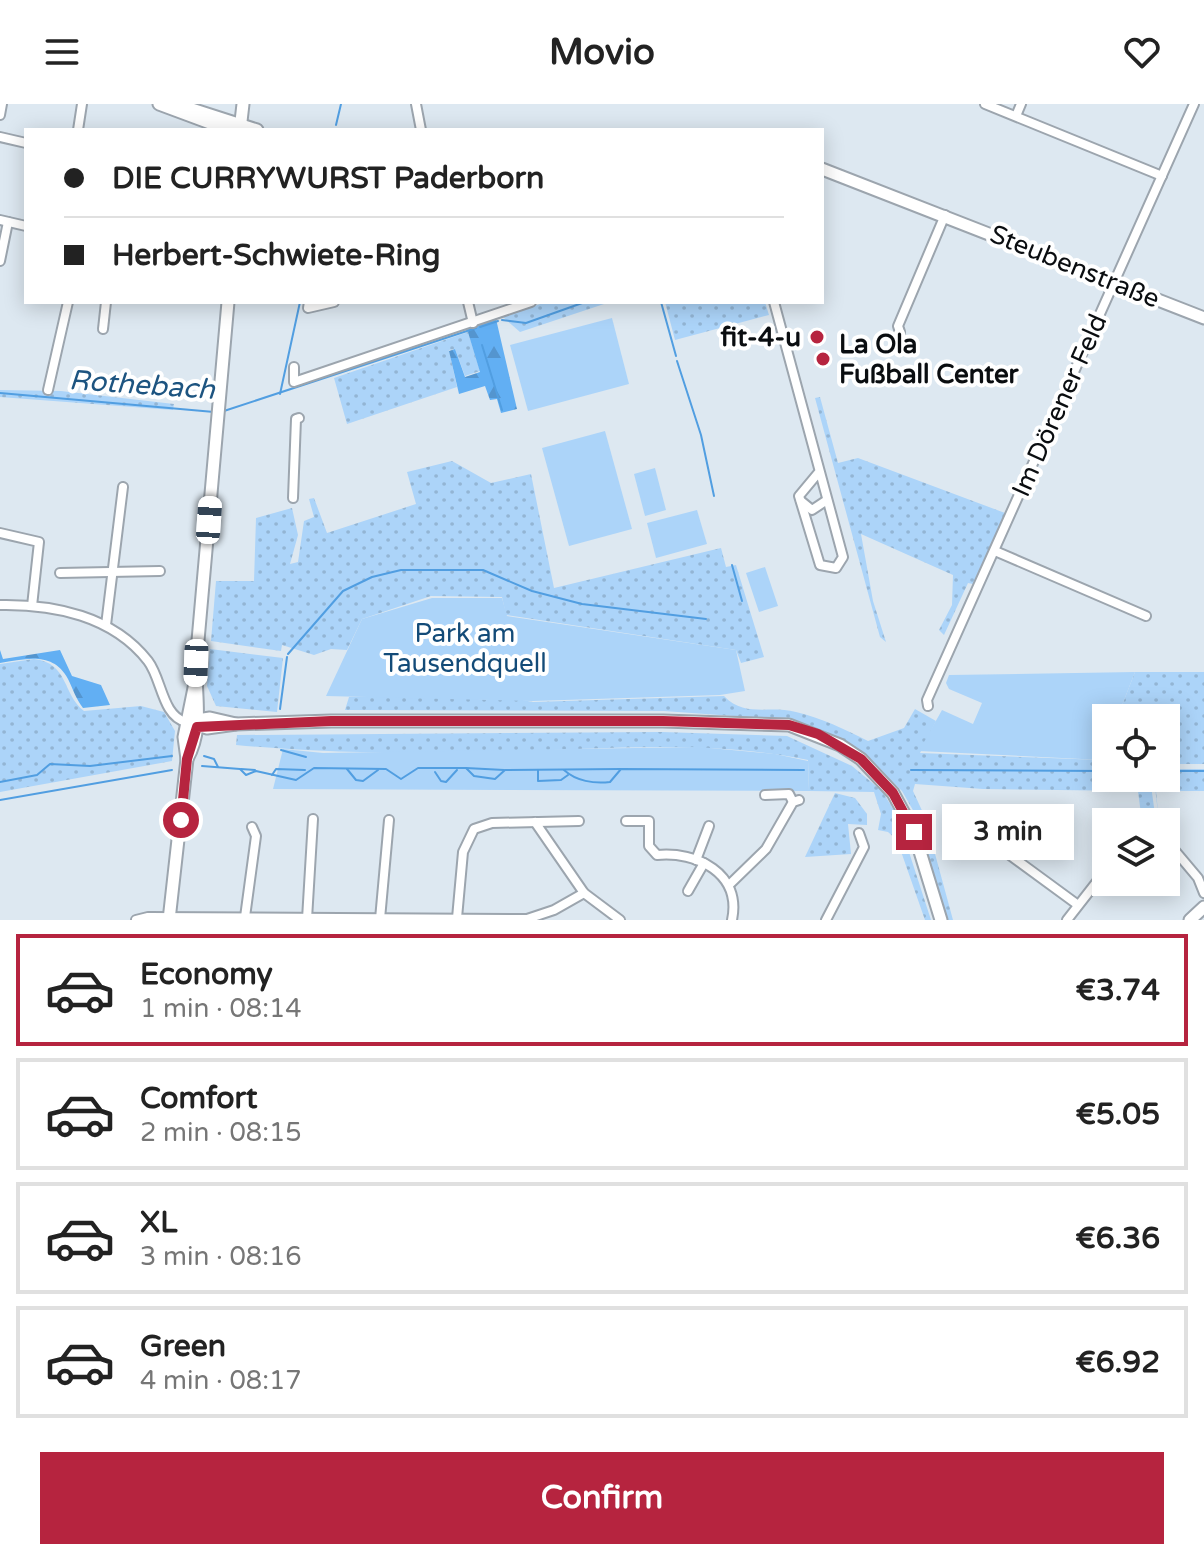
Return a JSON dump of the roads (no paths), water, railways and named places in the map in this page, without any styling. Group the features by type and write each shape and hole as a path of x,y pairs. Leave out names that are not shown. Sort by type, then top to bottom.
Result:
{"main road":[{"path":"159,104 244,128"},
{"path":"176,104 244,128"},
{"path":"243,104 244,128"},
{"path":"244,128 250,104"},
{"name":"Steubenstraße","path":"824,170 945,214 1204,318"},
{"path":"193,723 198,572 228,304"},
{"path":"169,918 187,759 183,746 199,698 195,682"},
{"path":"199,698 221,719 236,724"},
{"path":"193,723 221,719"},
{"path":"193,723 663,721 789,725 818,734 851,752 893,793 914,832 941,920"},
{"path":"1190,920 1204,907"}],"street":[{"path":"0,115 2,104"},
{"path":"78,128 82,104"},
{"path":"416,104 421,128"},
{"path":"985,104 1162,176"},
{"path":"1016,116 1021,104"},
{"name":"Im Dörener Feld","path":"928,706 927,700 1194,104"},
{"path":"0,137 24,143"},
{"path":"900,332 898,326 945,214"},
{"path":"0,261 4,221 24,226"},
{"path":"48,390 68,304"},
{"path":"103,329 106,304"},
{"path":"309,304 308,308 325,304"},
{"path":"468,304 473,323"},
{"path":"294,367 294,382 525,304"},
{"path":"775,304 843,557 836,568 820,565 799,496 819,472"},
{"path":"293,498 296,419 299,418"},
{"path":"106,625 123,487"},
{"path":"800,501 812,510 827,500"},
{"path":"0,533 39,542 32,606"},
{"path":"995,551 1146,616"},
{"path":"60,573 160,571"},
{"path":"0,605 69,612 106,625 150,663 171,714 193,723"},
{"path":"729,885 766,849 796,801 789,794 765,795"},
{"path":"307,919 313,819"},
{"path":"380,919 389,820"},
{"path":"457,918 463,852 469,834 482,824 579,821"},
{"path":"626,821 653,821 649,846 657,855 675,853 700,861 720,873 729,885 734,905 732,920"},
{"path":"535,822 584,893 620,920"},
{"path":"688,891 709,826"},
{"path":"245,917 256,836 252,827"},
{"path":"830,919 864,847 859,833"},
{"path":"986,843 992,842 1078,905"},
{"path":"1180,856 1201,879 1204,893"},
{"path":"1067,920 1092,888"},
{"path":"136,920 245,917 325,920 527,919 554,910 584,893"}],"waterway":[{"name":"Rothebach","path":"336,125 341,104"},
{"name":"Rothebach","path":"280,394 300,304"},
{"path":"502,320 526,323 579,304"},
{"path":"662,304 676,356"},
{"path":"480,327 498,321"},
{"path":"224,411 476,328"},
{"path":"482,345 502,410"},
{"path":"677,361 701,435 714,496"},
{"name":"Rothebach","path":"0,393 214,412"},
{"path":"732,565 742,601"},
{"path":"288,654 343,591 372,577 401,570 483,570 532,591 582,604 706,619"},
{"path":"280,709 287,657"},
{"path":"281,750 306,757"},
{"path":"0,782 37,775 50,764 90,766 172,756"},
{"path":"204,756 214,759 218,767"},
{"path":"202,766 240,769 246,775 256,771 296,780 314,768 386,769 401,779 418,768 466,768 474,776 495,779 505,770 621,769"},
{"path":"466,768 504,770"},
{"path":"241,769 255,770"},
{"path":"272,775 276,769 305,770"},
{"path":"347,769 356,780 363,781 378,770"},
{"path":"564,770 580,779 598,783 610,782 621,769 804,770"},
{"path":"0,800 172,770"},
{"path":"435,772 441,781 446,782 457,770"},
{"path":"538,770 538,781 561,780 568,775"},
{"path":"911,770 1092,771"},
{"path":"1180,771 1204,771"}],"place":[{"name":"fit-4-u","path":"817,337"},
{"name":"La Ola Fußball Center","path":"823,359"}],"park label":[{"name":"Park am Tausendquell","path":"465,648"}]}
